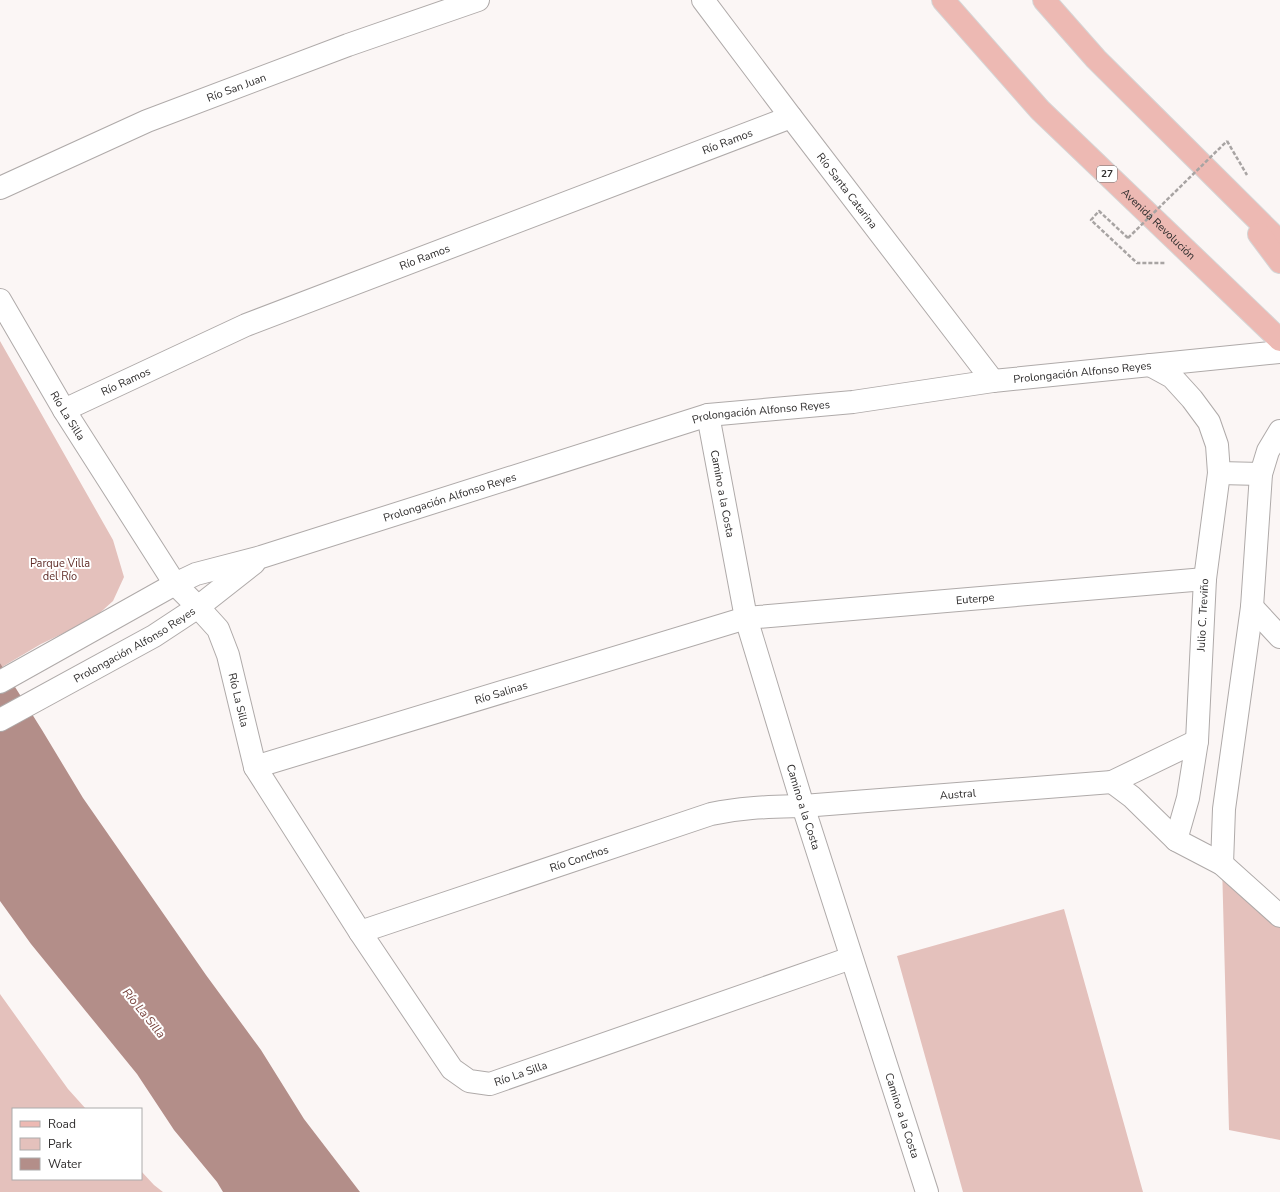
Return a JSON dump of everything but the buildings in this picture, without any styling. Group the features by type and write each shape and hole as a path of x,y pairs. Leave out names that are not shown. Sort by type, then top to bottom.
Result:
{"main road":[{"name":"Avenida Revolución","path":"942,0 1040,110 1280,340"},
{"path":"1044,0 1096,59 1280,242"},
{"path":"1226,189 1280,262"}],"street":[{"name":"Río San Juan","path":"0,188 147,122 348,45 478,0"},
{"name":"Río Santa Catarina","path":"703,0 790,117 993,380"},
{"name":"Río Ramos","path":"64,410 246,325 790,117"},
{"name":"Río La Silla","path":"0,300 64,410 175,584 218,629 228,655 255,767 360,932 452,1069 469,1081 490,1084 851,958"},
{"name":"Prolongación Alfonso Reyes","path":"0,682 175,584 196,574 261,557 708,415 853,402 993,380 1280,352"},
{"name":"Julio C. Treviño","path":"1150,365 1172,377 1192,399 1209,422 1217,445 1219,473 1204,579 1197,741 1188,798 1176,840"},
{"name":"Camino a la Costa","path":"708,415 746,618 803,806 927,1192"},
{"path":"1222,864 1224,809 1252,607 1261,474 1268,451 1280,431"},
{"path":"1219,473 1261,474"},
{"name":"Prolongación Alfonso Reyes","path":"0,720 154,636 198,607 261,557"},
{"name":"Euterpe","path":"746,618 1204,579"},
{"path":"1252,607 1280,637"},
{"name":"Río Salinas","path":"255,767 746,618"},
{"name":"Austral","path":"803,806 1112,782 1197,741"},
{"path":"1112,782 1132,797 1176,840 1222,864 1280,916"},
{"name":"Río Conchos","path":"360,932 711,814 734,809 755,807 803,806"}],"path":[{"path":"1200,263 1137,263 1091,220 1099,211 1128,238 1227,141"}],"green space":[{"name":"Parque Villa del Río","path":"0,341 113,540 124,577 113,601 93,619 41,644 2,667 0,663"},
{"path":"1222,864 1280,915 1280,1140 1229,1130"},
{"path":"1064,909 1143,1192 963,1192 897,956"},
{"path":"0,994 68,1089 85,1108 12,1108 12,1180 142,1180 142,1172 163,1192 0,1192"}],"water":[{"path":"0,663 83,798 206,975 261,1050 304,1119 360,1192 223,1192 217,1182 174,1130 137,1074 31,944 0,901"}]}
